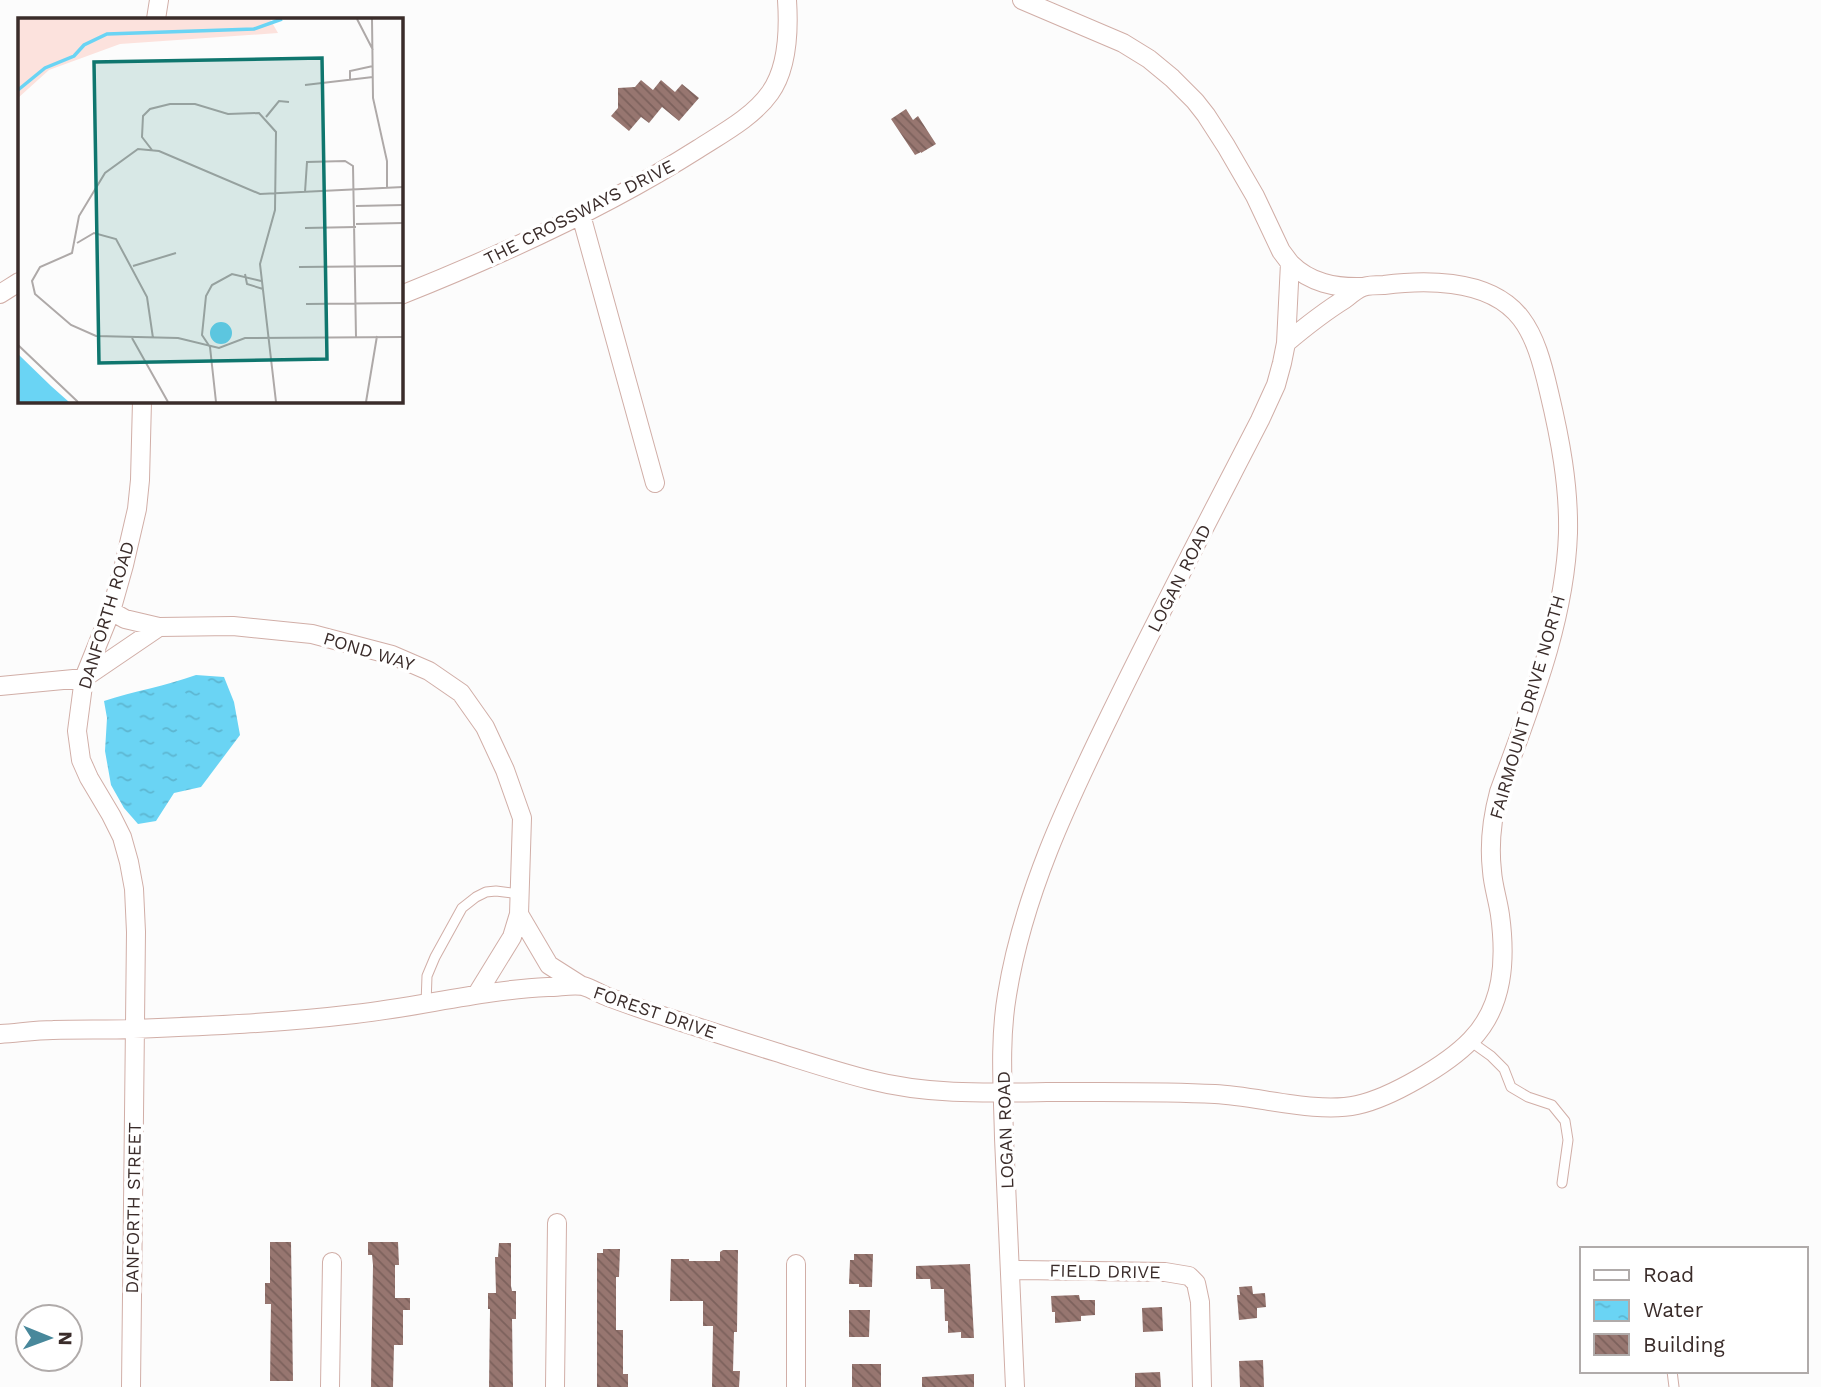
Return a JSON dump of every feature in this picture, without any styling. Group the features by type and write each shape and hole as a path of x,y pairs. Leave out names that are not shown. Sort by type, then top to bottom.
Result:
{"street":[{"path":"156,18 159,0"},
{"name":"THE CROSSWAYS DRIVE","path":"402,295 458,272 581,215 667,169 748,115 765,99 776,83 782,63 788,19 787,0"},
{"path":"1022,0 1123,43 1172,78 1195,101 1226,146 1281,251 1290,263 1310,278 1331,286 1363,287"},
{"path":"581,215 655,483"},
{"name":"LOGAN ROAD","path":"1015,1387 1002,1048 1007,994 1016,951 1050,846 1078,781 1276,385 1286,343 1290,263"},
{"name":"FAIRMOUNT DRIVE NORTH","path":"1003,1093 1153,1091 1223,1095 1342,1108 1381,1097 1453,1056 1471,1041 1489,1017 1497,999 1503,939 1492,873 1494,812 1543,665 1558,608 1566,562 1567,495 1562,456 1542,360 1533,337 1511,308 1490,294 1464,286 1436,282 1363,287 1321,314 1286,343"},
{"path":"0,294 18,283"},
{"name":"DANFORTH ROAD","path":"135,1029 136,932 134,889 129,862 122,837 81,760 77,731 84,678 111,611 136,509 141,480 142,402"},
{"name":"POND WAY","path":"111,611 125,619 159,627 233,626 312,634 392,655 429,671 461,693 485,727 505,770 522,818 519,914 512,937 477,994"},
{"path":"0,686 84,678 159,627"},
{"path":"519,914 548,965 582,986"},
{"name":"FOREST DRIVE","path":"0,1034 55,1029 135,1029 303,1019 426,1004 510,989 582,986 667,1017 874,1081 909,1088 1003,1093"},
{"name":"DANFORTH STREET","path":"131,1387 135,1029"},
{"path":"555,1387 557,1223"},
{"path":"330,1387 332,1262"},
{"path":"796,1264 796,1387"},
{"name":"FIELD DRIVE","path":"1010,1271 1165,1272 1189,1276 1196,1283 1200,1302 1202,1387"}],"lane":[{"path":"426,1004 427,976 462,908 486,892 520,894"},
{"path":"1471,1041 1504,1069 1511,1087 1528,1097 1552,1105 1565,1121 1568,1139 1562,1183"}],"water":[{"path":"196,675 224,677 234,702 240,735 201,787 174,793 156,821 138,824 124,808 111,785 105,751 107,718 104,701"}],"building":[{"path":"641,80 653,90 661,80 675,92 682,84 699,98 679,121 662,107 649,123 641,117 629,131 611,116 618,108 618,88 635,87"},
{"path":"906,109 913,120 918,116 936,144 915,155 891,119"},
{"path":"270,1242 291,1242 293,1381 270,1381 271,1304 265,1304 265,1283 270,1283"},
{"path":"368,1242 398,1242 399,1265 395,1265 395,1298 410,1298 410,1310 403,1310 403,1345 394,1345 393,1387 371,1387 373,1265 372,1255 368,1255"},
{"path":"499,1243 511,1243 511,1286 512,1291 516,1291 516,1319 512,1319 513,1387 489,1387 488,1293 496,1293 495,1257 498,1257"},
{"path":"603,1249 620,1249 619,1277 616,1277 616,1330 623,1330 623,1374 628,1374 628,1387 597,1387 597,1253 603,1253"},
{"path":"738,1250 737,1332 734,1332 733,1371 740,1371 739,1387 712,1387 713,1326 703,1326 703,1301 670,1301 671,1259 720,1261 720,1252"},
{"path":"854,1254 873,1254 872,1287 849,1284 850,1260 854,1260"},
{"path":"970,1264 974,1338 961,1338 961,1332 948,1333 944,1289 931,1289 930,1279 916,1279 916,1266"},
{"path":"1252,1286 1253,1294 1265,1293 1266,1307 1257,1308 1257,1318 1239,1320 1239,1287"},
{"path":"1079,1295 1080,1300 1095,1300 1095,1315 1081,1316 1081,1321 1055,1323 1051,1296"},
{"path":"1162,1307 1163,1331 1143,1332 1142,1308"},
{"path":"849,1310 870,1310 869,1337 849,1337"},
{"path":"1263,1360 1264,1387 1240,1387 1239,1361"},
{"path":"852,1364 881,1364 881,1387 852,1387"},
{"path":"1160,1372 1161,1387 1135,1387 1135,1373"},
{"path":"974,1374 974,1387 922,1387 922,1377"}]}
